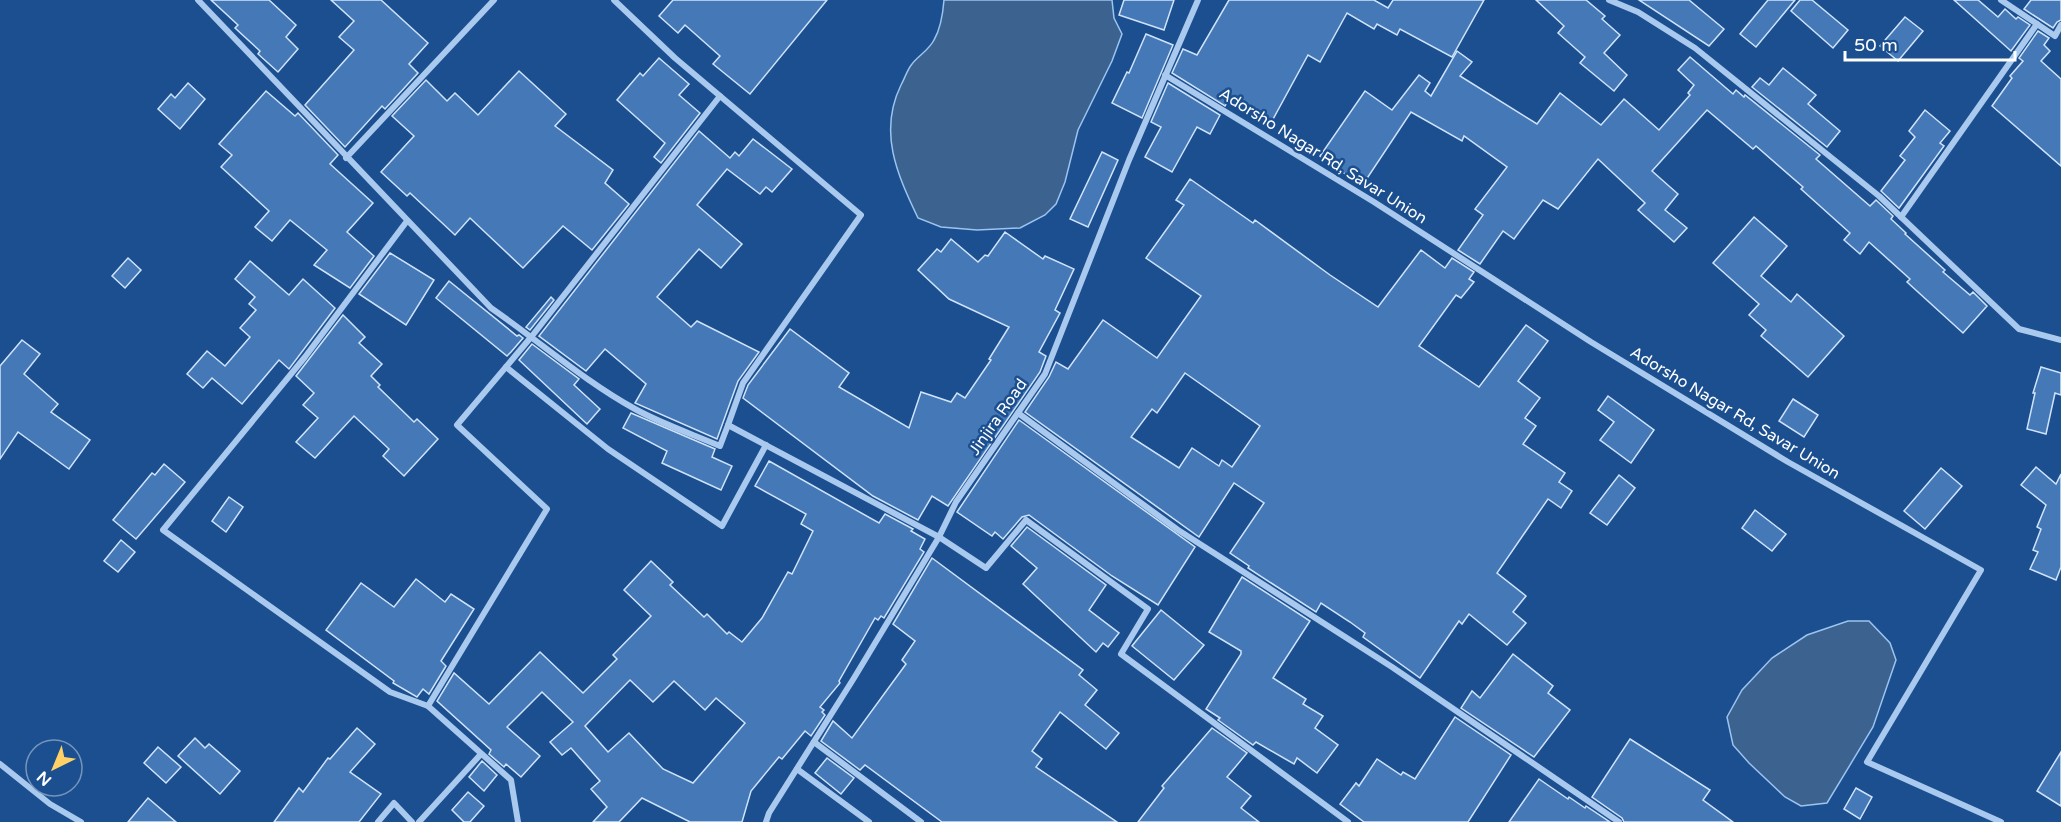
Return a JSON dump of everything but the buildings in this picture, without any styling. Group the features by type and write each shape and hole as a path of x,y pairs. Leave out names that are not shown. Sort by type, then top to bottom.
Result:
{"street":[{"path":"198,0 491,308 532,336 562,361 635,409 720,446 743,383 861,215 675,58 614,0"},
{"path":"346,158 494,0"},
{"name":"Jinjira Road","path":"766,822 769,813 939,537 956,502 1044,374 1129,159 1198,0"},
{"path":"1609,0 1638,12 1695,48 1879,196 2019,329 2061,340"},
{"path":"2001,0 2055,36 2061,25"},
{"path":"1901,217 2037,24"},
{"name":"Adorsho Nagar Rd, Savar Union","path":"1165,75 1374,202 1591,342 1788,462 1981,570 1867,762 2001,822"},
{"path":"428,706 546,509 457,425 532,336 720,96"},
{"path":"406,221 305,357 163,530 390,692 428,706 511,780 518,822"},
{"path":"506,367 608,448 722,526 766,445"},
{"path":"1018,413 1178,530 1392,667 1619,822"},
{"path":"728,425 939,537 986,567 1026,520 1148,609 1121,654 1348,822"},
{"path":"814,742 913,820 921,822"},
{"path":"419,822 481,753"},
{"path":"0,764 50,804 81,822"},
{"path":"797,769 869,822"},
{"path":"378,822 394,803 412,822"}],"water":[{"path":"944,0 1112,0 1114,18 1122,34 1112,61 1078,130 1065,182 1056,204 1045,215 1020,228 977,230 941,227 918,218 897,169 891,136 894,102 910,66 932,44 941,20"},
{"path":"1848,621 1869,621 1890,643 1896,660 1873,727 1827,803 1801,806 1785,797 1733,745 1727,717 1742,690 1772,658 1807,635"}]}
